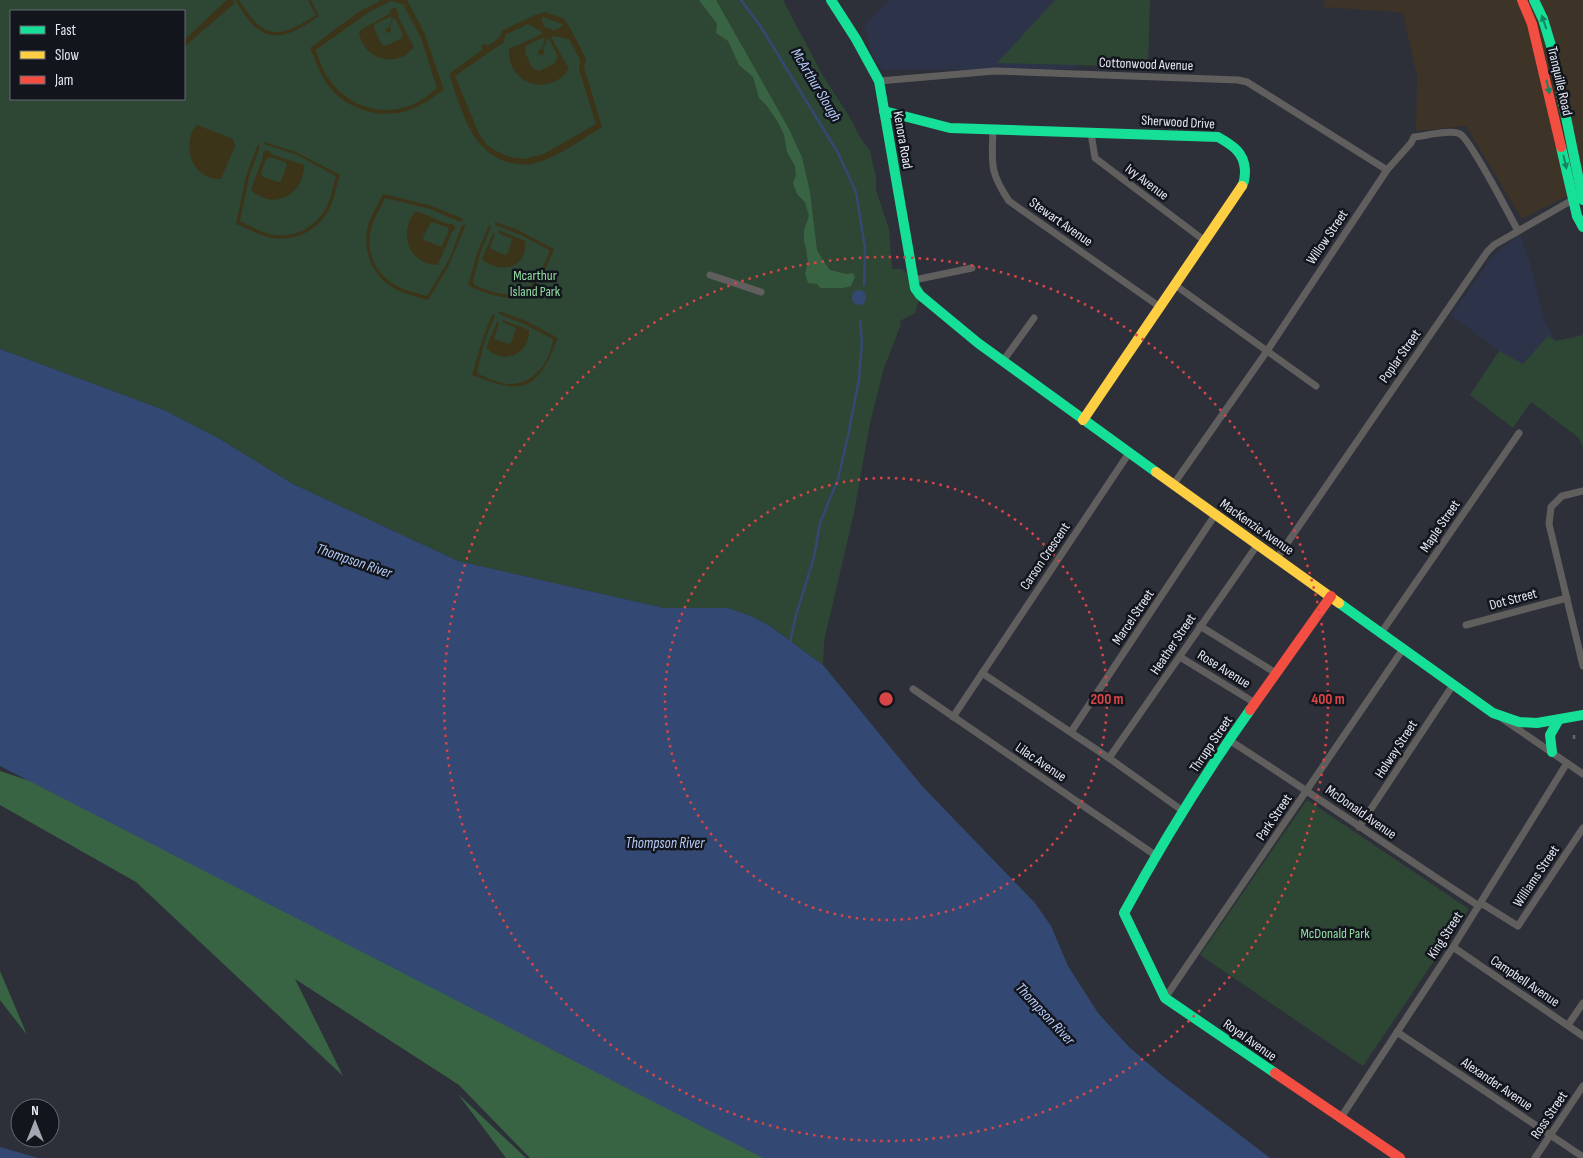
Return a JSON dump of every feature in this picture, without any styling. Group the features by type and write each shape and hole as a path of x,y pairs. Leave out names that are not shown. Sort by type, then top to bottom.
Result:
{"street":[{"name":"Kenora Road","path":"831,0 856,39 879,81 914,280 920,295"},
{"name":"Tranquille Road","path":"1522,0 1532,24 1580,198"},
{"name":"Tranquille Road","path":"1534,0 1544,19 1568,120 1580,198 1577,216 1583,227"},
{"name":"Cottonwood Avenue","path":"879,81 995,71 1238,80 1248,82 1387,170"},
{"name":"Sherwood Drive","path":"884,111 950,128 1218,137 1234,145 1242,155 1246,166 1244,183 1083,420"},
{"name":"Stewart Avenue","path":"993,130 992,167 997,183 1009,201 1160,307"},
{"name":"Ivy Avenue","path":"1091,132 1095,158 1205,241"},
{"name":"Willow Street","path":"1173,486 1267,350 1387,170 1414,137 1452,132 1461,134 1472,148 1518,231"},
{"name":"Poplar Street","path":"1276,558 1487,252 1494,245 1518,231 1580,198"},
{"path":"914,280 972,268"},
{"path":"710,275 761,292"},
{"path":"1175,285 1316,386"},
{"name":"MacKenzie Avenue","path":"920,295 978,343 1173,486 1258,544 1453,685 1583,774"},
{"path":"1002,361 1034,318"},
{"name":"Maple Street","path":"1381,633 1518,433"},
{"name":"Carson Crescent","path":"953,717 1129,453"},
{"path":"1583,491 1562,496 1552,508 1549,524 1583,666"},
{"name":"Marcel Street","path":"1071,732 1215,515"},
{"name":"Heather Street","path":"1109,758 1258,544"},
{"name":"Thrupp Street","path":"1124,913 1154,855 1229,740 1331,596"},
{"name":"Dot Street","path":"1466,625 1567,598"},
{"path":"1200,626 1276,673"},
{"name":"Park Street","path":"1165,998 1403,649"},
{"name":"Rose Avenue","path":"1180,657 1255,703"},
{"path":"982,673 1184,811"},
{"name":"Holway Street","path":"1359,827 1453,685"},
{"name":"Lilac Avenue","path":"913,689 1154,855"},
{"path":"1493,713 1519,722 1537,724 1583,715"},
{"path":"1552,752 1550,735 1558,721"},
{"name":"McDonald Avenue","path":"1229,740 1307,790 1359,827 1480,904"},
{"name":"King Street","path":"1340,1118 1453,947 1567,763"},
{"name":"Williams Street","path":"1480,904 1518,926 1583,828"},
{"name":"Royal Avenue","path":"1124,913 1165,998 1400,1158"},
{"name":"Campbell Avenue","path":"1453,947 1583,1036"},
{"path":"1568,1025 1583,1003"},
{"name":"Alexander Avenue","path":"1397,1032 1583,1157"},
{"name":"Ross Street","path":"1535,1158 1583,1086"}],"shaded area":[{"path":"889,0 1078,0 1077,69 883,70 873,57 864,25"},
{"path":"1325,0 1583,0 1583,188 1522,219 1466,126 1416,131 1417,76 1403,14 1323,7"},
{"path":"1520,234 1530,263 1544,319 1556,341 1583,335 1583,448 1579,438 1531,402 1513,428 1470,395 1499,351 1451,315 1493,256"}],"green space":[{"name":"Mcarthur Island Park","path":"0,0 783,0 822,74 870,151 876,177 876,190 889,229 892,269 902,269 923,287 915,313 900,321 901,324 883,371 870,423 854,513 824,641 823,665 770,626 751,616 728,608 664,608 458,561 293,484 218,438 164,410 0,349"},
{"path":"699,0 716,0 789,129 802,157 810,192 817,250 830,270 846,274 853,273 855,277 851,286 820,288 817,284 808,283 805,273 808,263 804,230 809,216 805,202 797,194 793,183 796,175 795,166 787,152 784,135 767,106 759,98 753,77 739,65 728,41 716,33 717,24"},
{"path":"1055,0 1150,0 1148,67 997,63"},
{"path":"1583,335 1583,448 1579,438 1531,402 1513,428 1470,395 1499,351 1523,364 1548,336 1556,341"},
{"path":"0,771 80,798 792,1158 530,1158 459,1085 295,979 343,1076 136,882 0,805"},
{"name":"McDonald Park","path":"1307,800 1469,909 1363,1066 1200,955"},
{"path":"0,971 27,1035 0,1000"},
{"path":"458,1094 526,1158 506,1158"}],"sand":[{"path":"227,0 232,0 235,3 185,46 185,39"},
{"path":"235,0 239,0 256,23 272,32 291,29 316,15 308,0 311,0 319,16 296,30 279,35 271,35 262,32 254,26"},
{"path":"381,0 407,0 424,32 444,90 415,108 391,114 366,111 343,100 326,82 310,48 357,13","holes":["391,1 403,4 421,38 437,88 419,101 401,108 383,110 365,106 349,98 334,86 323,70 316,50 369,12"]},
{"path":"392,8 396,8 399,14 398,17 414,47 407,54 389,59 381,58 366,49 361,41 359,31 389,14","holes":["390,17 392,18 386,32 389,33 391,31 390,27 393,18 395,18 403,35 401,39 385,46 381,44 374,28 375,24"]},
{"path":"544,12 563,18 569,26 586,59 584,67 602,127 547,159 530,164 517,164 493,155 475,137 462,112 449,74 482,50 481,46 484,44 488,46 499,38 502,31","holes":["543,17 562,24 563,26 553,31 550,28 545,28 541,19","528,24 542,32 542,34 509,49 510,61 515,71 531,83 541,85 561,78 569,69 551,37 569,39 580,60 579,69 596,124 544,154 524,159 510,157 487,145 479,134 455,76 504,42 505,35","544,37 542,48 538,51 539,55 545,54 543,49 547,39 549,39 558,56 555,63 539,71 532,68 525,52 526,46"]},
{"path":"197,125 233,139 235,146 221,179 206,176 200,172 192,161 189,147 190,139 192,131"},
{"path":"264,142 296,152 340,175 328,211 323,218 310,230 294,237 268,237 236,224 246,176 258,144 260,146 249,177 240,221 258,230 269,234 287,235 311,226 327,206 336,176 297,155 264,144"},
{"path":"266,150 271,154 304,165 303,175 299,184 286,197 269,199 251,190 263,157 263,152","holes":["271,157 285,162 287,165 281,181 278,182 263,177 261,173 266,159"]},
{"path":"383,194 432,206 463,219 461,222 430,209 385,198 372,226 369,244 377,268 389,281 404,289 427,296 450,258 462,225 466,225 448,267 428,300 395,289 381,278 372,264 367,247 367,229"},
{"path":"416,211 455,226 455,230 452,232 438,265 428,264 420,260 413,253 407,237 410,219","holes":["431,222 447,227 449,231 441,247 424,240 423,237"]},
{"path":"495,222 516,229 554,249 540,279 526,293 506,297 493,295 468,285 478,251 489,225 491,227 481,251 473,280 474,285 501,294 521,292 536,279 549,253 549,250 521,235 495,225"},
{"path":"499,230 525,241 525,250 522,257 511,266 497,267 482,259 493,233 495,234 491,249 505,255 508,253 512,239 498,233"},
{"path":"499,311 526,321 558,338 543,369 536,378 527,384 517,386 505,385 472,375 492,314 495,316 485,340 477,371 478,374 500,383 517,384 533,376 549,356 553,339 499,314"},
{"path":"503,320 529,330 528,338 521,351 508,357 500,356 486,348 497,322 499,323 494,339 511,343 516,328 502,322"}],"water":[{"name":"Thompson River","path":"0,349 164,410 218,438 293,484 458,561 664,608 728,608 751,616 770,626 823,665 922,786 1035,903 1051,926 1068,966 1098,1013 1129,1047 1164,1077 1270,1158 763,1158 0,766"},
{"path":"0,1147 38,1158 0,1158"}],"waterway":[{"name":"McArthur Slough","path":"741,0 761,27 838,153 856,192 865,248 864,285"},
{"path":"790,642 796,615 814,557 820,523 838,479 848,436 859,379 862,342 860,321"}],"traffic: fast":[{"path":"831,0 856,39 879,81 915,288 920,295 978,343 1156,472"},
{"path":"1534,0 1543,19 1552,49 1583,200"},
{"path":"884,111 950,128 1218,137 1232,146 1242,158 1245,172 1242,186"},
{"path":"1561,147 1577,216 1583,227"},
{"path":"1339,603 1493,713 1519,722 1537,723 1583,715"},
{"path":"1250,710 1184,810 1124,913 1165,998 1275,1073"},
{"path":"1552,752 1550,735 1558,721"}],"traffic: slow":[{"path":"1083,420 1242,186"},
{"path":"1156,472 1339,603"}],"traffic: jam":[{"path":"1522,0 1532,24 1561,147"},
{"path":"1250,710 1331,596"},
{"path":"1275,1073 1400,1158"}]}
